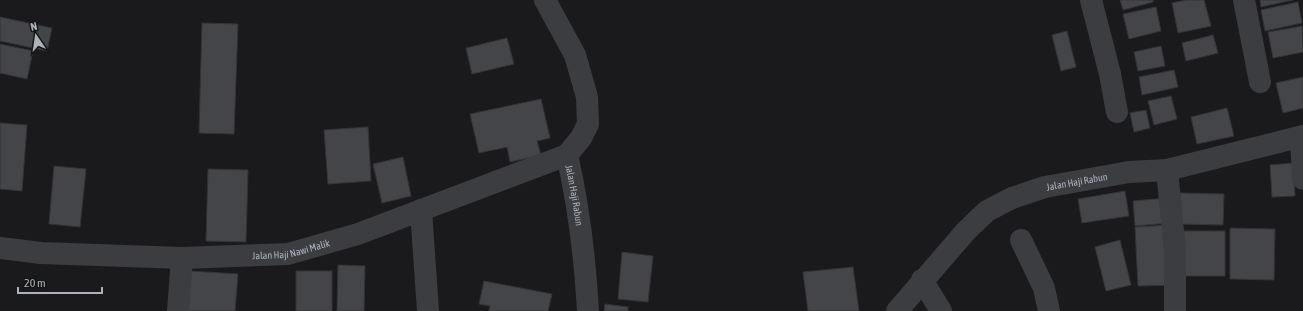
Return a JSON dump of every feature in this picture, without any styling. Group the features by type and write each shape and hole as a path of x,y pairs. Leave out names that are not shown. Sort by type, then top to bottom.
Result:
{"street":[{"name":"Jalan Haji Rabun","path":"545,0 575,55 587,97 588,124 581,138 567,155 577,197 584,249 588,311"},
{"path":"1091,0 1110,74 1117,112"},
{"path":"1244,0 1260,82"},
{"name":"Jalan Haji Rabun","path":"897,311 922,280 966,231 987,211 1012,198 1045,187 1114,175 1167,170 1302,137"},
{"path":"1302,137 1303,179"},
{"name":"Jalan Haji Nawi Malik","path":"0,248 41,253 182,258 288,254 358,234 567,155"},
{"path":"1167,170 1175,251 1175,311"},
{"path":"421,210 428,311"},
{"path":"1022,240 1044,288 1049,311"},
{"path":"178,311 182,258"},
{"path":"922,280 941,311"}],"building":[{"path":"1120,0 1153,0 1153,2 1123,10"},
{"path":"1186,0 1204,0 1211,26 1178,33 1172,3"},
{"path":"1260,0 1293,0 1261,7"},
{"path":"1298,2 1302,23 1265,31 1261,10"},
{"path":"1156,7 1161,31 1129,39 1123,14"},
{"path":"0,17 52,28 47,51 0,41"},
{"path":"202,23 238,24 234,134 199,133"},
{"path":"1302,26 1303,52 1273,58 1268,32"},
{"path":"1067,31 1076,67 1061,71 1052,35"},
{"path":"1213,35 1218,53 1186,61 1182,43"},
{"path":"507,38 514,64 472,74 466,48"},
{"path":"0,44 33,51 27,79 0,73"},
{"path":"1161,46 1165,66 1138,71 1134,52"},
{"path":"1174,70 1178,87 1142,95 1139,77"},
{"path":"1303,77 1303,108 1283,113 1276,83"},
{"path":"1171,96 1177,119 1154,125 1148,101"},
{"path":"541,99 550,138 537,141 541,155 510,162 507,147 479,153 470,114"},
{"path":"1227,108 1234,136 1197,144 1191,117"},
{"path":"1146,110 1150,128 1134,132 1130,113"},
{"path":"0,123 27,125 22,191 0,189"},
{"path":"368,127 371,181 328,184 324,130"},
{"path":"403,157 411,196 382,203 373,164"},
{"path":"1293,163 1295,196 1272,197 1270,165"},
{"path":"54,166 86,169 80,227 49,224"},
{"path":"208,169 248,170 246,242 206,241"},
{"path":"1125,191 1129,216 1082,223 1078,199"},
{"path":"1180,193 1224,194 1223,225 1179,224"},
{"path":"1167,198 1169,223 1135,226 1133,201"},
{"path":"1170,225 1173,285 1138,286 1135,227"},
{"path":"1230,228 1275,229 1274,280 1230,279"},
{"path":"1183,231 1225,231 1225,276 1183,276"},
{"path":"1120,240 1131,285 1106,291 1095,247"},
{"path":"622,252 653,256 648,302 618,299"},
{"path":"338,265 365,266 364,311 337,311"},
{"path":"853,267 859,311 808,311 803,272"},
{"path":"190,271 238,274 235,311 188,311"},
{"path":"296,271 332,271 332,311 296,311"},
{"path":"484,281 552,294 548,311 489,311 490,306 479,304"},
{"path":"605,304 628,307 628,311 604,311"}]}
